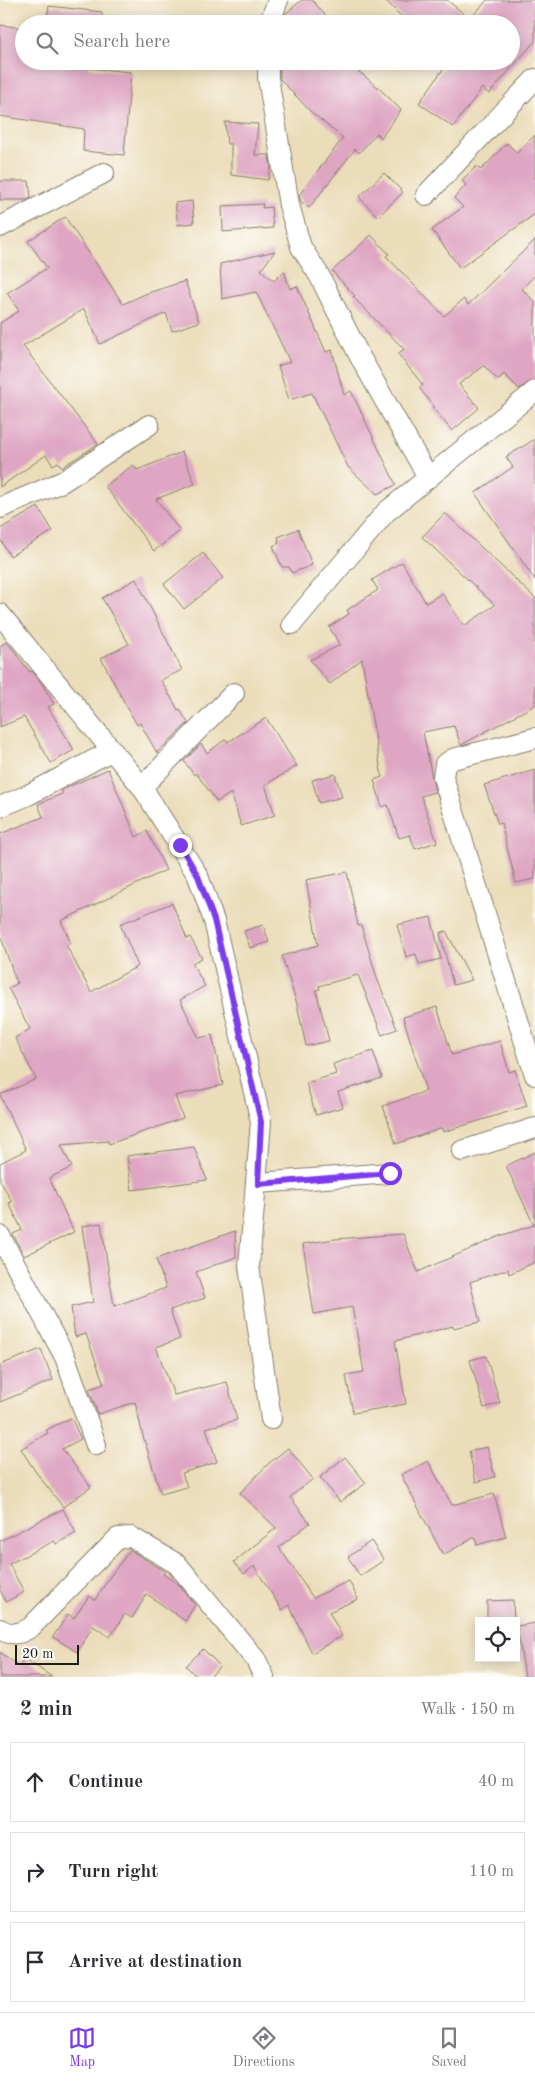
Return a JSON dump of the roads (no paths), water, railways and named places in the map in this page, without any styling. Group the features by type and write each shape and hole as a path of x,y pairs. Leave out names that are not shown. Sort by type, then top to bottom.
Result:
{"street":[{"path":"272,15 278,0"},
{"path":"268,70 289,205 300,247 319,275 359,355 428,477"},
{"path":"426,195 535,79"},
{"path":"0,227 104,172"},
{"path":"292,624 386,512 535,391"},
{"path":"0,508 62,482 149,425"},
{"path":"0,614 142,787 198,876 214,920 261,1122 258,1184 249,1266 270,1419"},
{"path":"142,787 234,693"},
{"path":"535,738 454,759 445,764 442,777 535,1076"},
{"path":"0,807 28,795 111,751"},
{"path":"462,1151 535,1128"},
{"path":"258,1184 390,1173"},
{"path":"0,1236 6,1261 65,1357 96,1445"},
{"path":"0,1629 13,1634 22,1633 31,1627 118,1538 131,1537 177,1564 256,1660 264,1677"}]}
